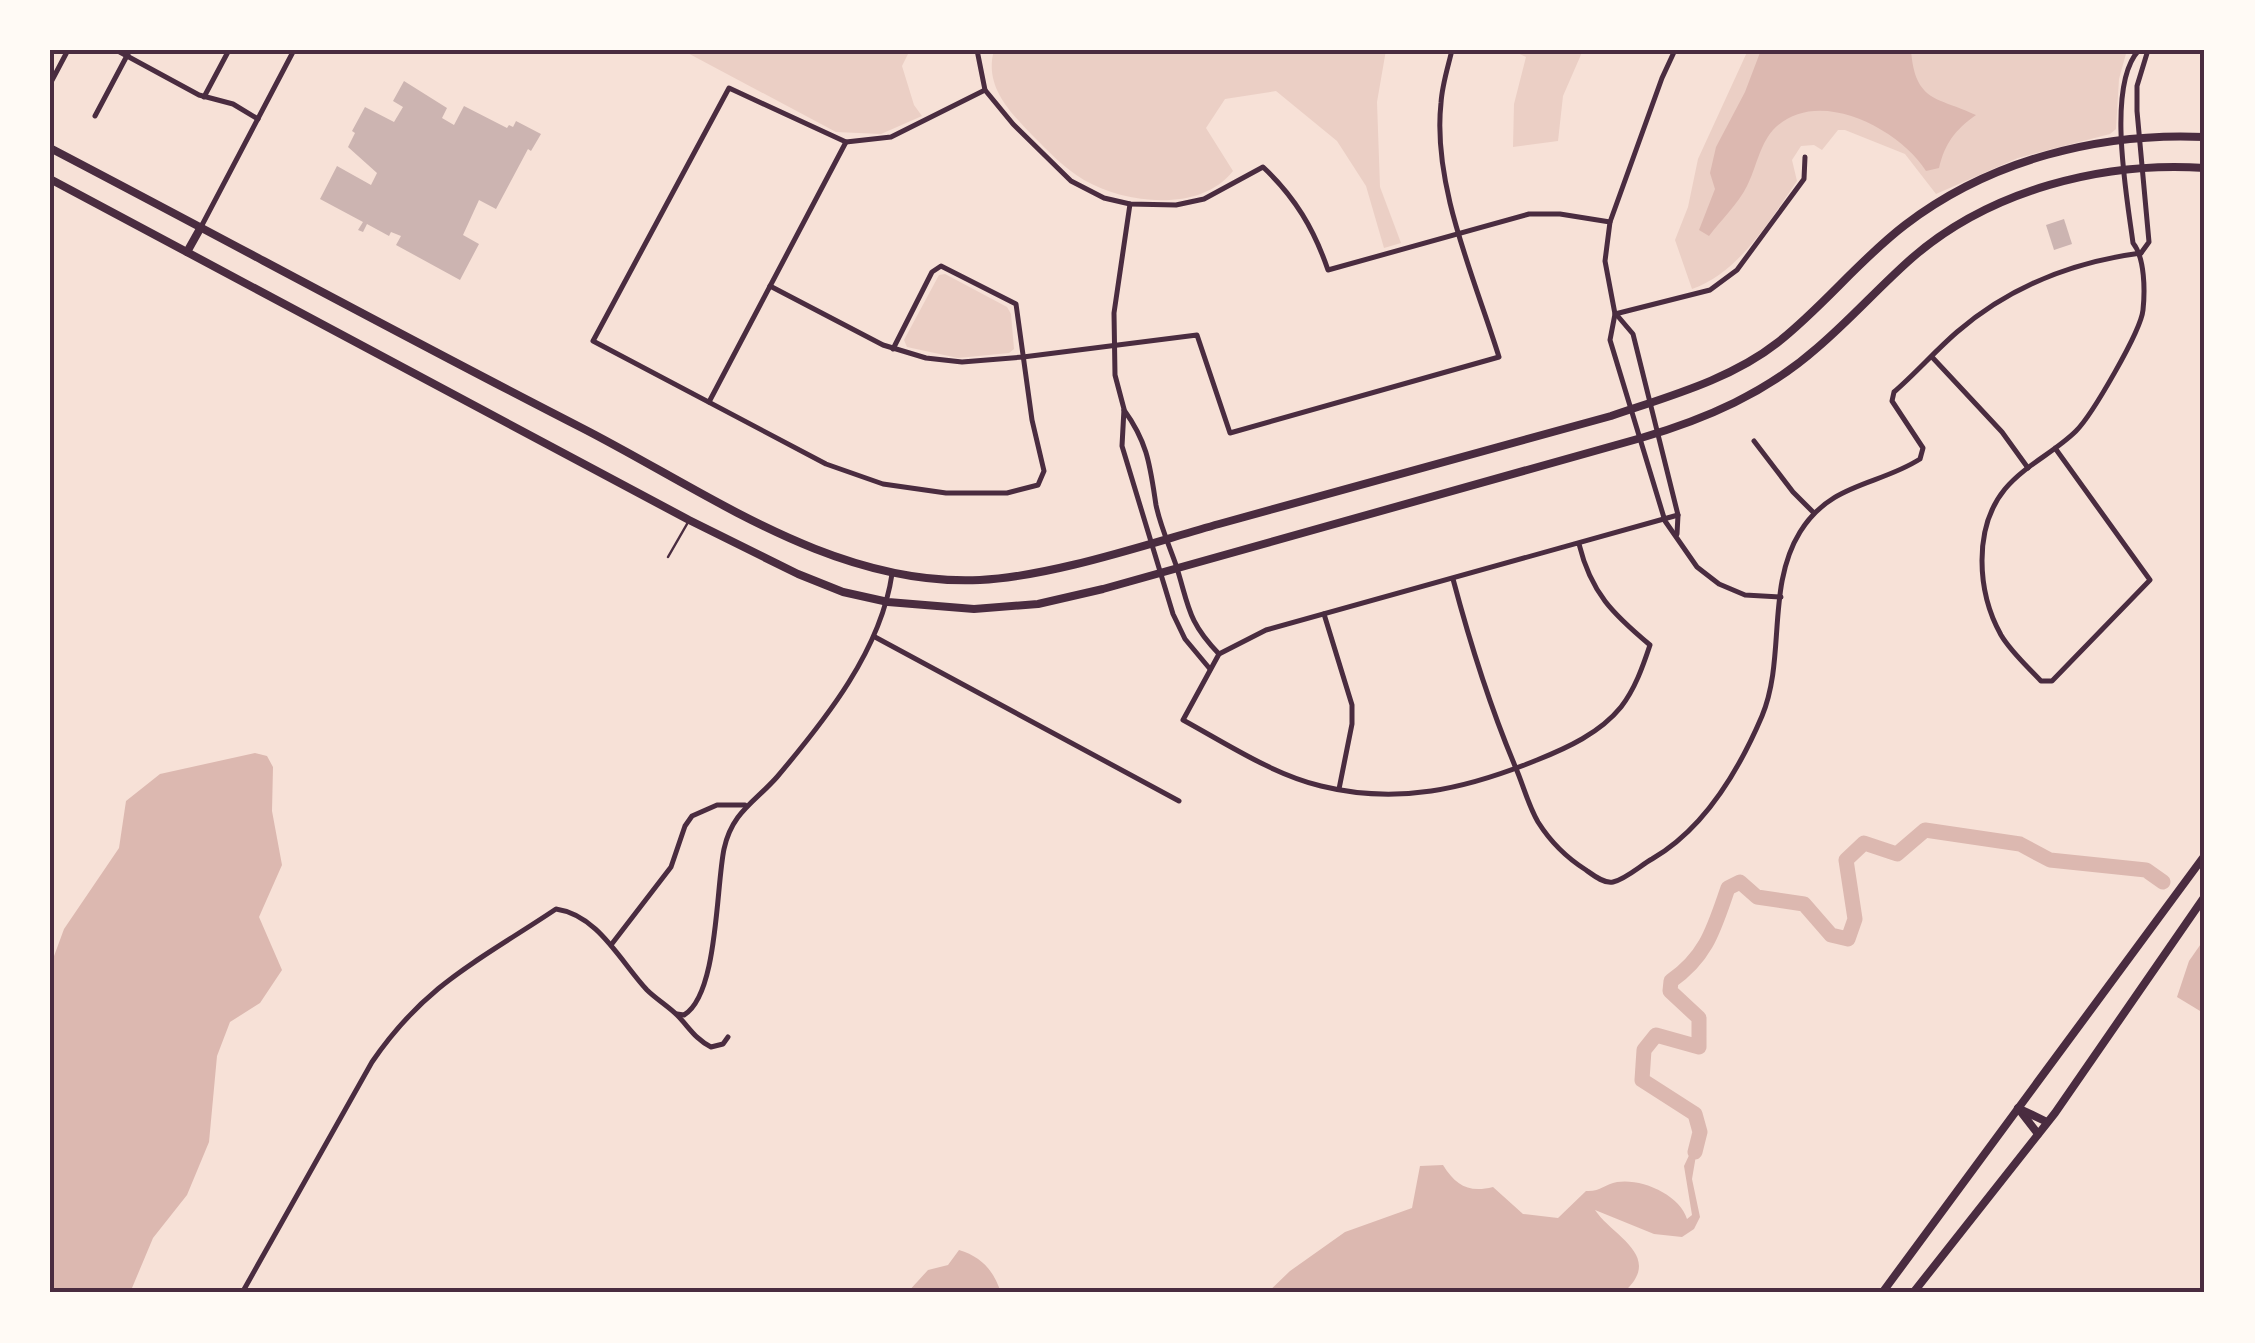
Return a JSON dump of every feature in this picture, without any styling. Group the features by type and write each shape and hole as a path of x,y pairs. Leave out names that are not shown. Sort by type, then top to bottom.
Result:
{"main road":[{"path":"50,148 764,525 816,550 892,574 942,580 1022,576 1649,403 1716,377 1775,345 1905,225 1961,189 2022,160 2123,141 2205,137"},
{"path":"50,179 689,520 798,574 844,592 888,602 974,609 1038,604 1176,568 1713,415 1763,389 1815,350 1913,257 1958,225 2006,200 2062,182 2126,169 2205,168"},
{"path":"187,252 201,227"},
{"path":"1882,1293 2205,855"},
{"path":"1913,1293 2047,1122 2205,896"},
{"path":"2018,1108 2047,1122"},
{"path":"2018,1108 2038,1134"}],"street":[{"path":"50,84 68,50"},
{"path":"116,50 204,96 234,104 258,120"},
{"path":"204,96 228,50"},
{"path":"201,227 294,50"},
{"path":"977,50 986,90 1013,124 1070,181 1104,198 1130,204 1176,204 1204,198 1263,167 1285,188 1304,215 1328,270 1529,214 1560,214 1610,222"},
{"path":"770,286 892,350 926,358 962,362 1023,358 1196,336 1230,433 1499,357 1446,187 1440,103 1452,50"},
{"path":"1676,50 1662,78 1610,222 1606,261 1615,314 1610,340 1665,521 1697,567 1719,584 1746,595 1782,597"},
{"path":"2055,448 2150,580 2052,681 2041,682 1999,632 1982,570 1982,552 1989,515 2007,486 2077,430 2090,414 2143,313 2141,252 2134,243 2121,92 2126,70 2139,50"},
{"path":"1453,579 1491,711 1536,820 1576,864 1609,882 1660,854 1692,826 1733,774 1762,717 1771,689 1787,560 1799,533 1814,513 1854,485 1918,461 1923,454 1892,396 1956,333 1991,306 2028,285 2077,265 2141,252 2149,242 2138,86 2148,50"},
{"path":"95,116 128,53"},
{"path":"892,350 932,272 941,266 1016,304 1032,420 1044,471 1038,486 1007,493 946,492 883,484 826,464 593,342 729,88 846,142 891,138 986,90"},
{"path":"709,402 846,142"},
{"path":"1615,314 1710,290 1737,270 1804,179 1806,157"},
{"path":"1130,204 1114,312 1115,375 1124,410 1122,446 1159,572 1184,639 1210,669"},
{"path":"1615,314 1633,334 1678,515 1677,534"},
{"path":"1932,358 2002,432 2028,468"},
{"path":"1124,410 1138,429 1151,464 1157,507 1187,610 1200,635 1220,654"},
{"path":"1754,440 1814,513"},
{"path":"1579,544 1602,602 1650,645 1642,670 1621,707 1597,729 1564,749 1464,786 1420,793 1370,794 1282,773 1182,720 1220,654 1266,630 1678,515"},
{"path":"676,1014 692,1010 702,992 709,968 724,848 745,805 775,780 874,638 888,602 892,574"},
{"path":"1324,614 1352,705 1339,789"},
{"path":"874,638 1179,801"},
{"path":"611,945 671,867 684,826 692,816 716,805 745,805"},
{"path":"242,1293 372,1062 397,1026 422,1000 466,966 556,909 573,911 611,945 647,990 697,1038 708,1046 723,1044 728,1036"}],"lane":[{"path":"668,557 689,520"}],"shaded area":[{"path":"682,50 910,50 902,66 914,105 922,116 881,134 836,132"},
{"path":"994,50 1386,50 1377,102 1380,187 1401,243 1384,248 1366,186 1337,141 1276,91 1225,99 1206,128 1233,171 1219,184 1182,199 1141,199 1084,180 1032,135 1007,107 996,86 992,75"},
{"path":"1511,50 1583,50 1563,96 1558,141 1513,147 1514,104 1526,57"},
{"path":"1748,50 2127,50 2119,79 2116,129 2110,134 2018,158 1936,194 1905,154 1845,130 1838,130 1822,150 1814,145 1801,146 1792,160 1797,181 1765,228 1725,270 1692,289 1675,240 1688,207 1698,159"},
{"path":"1761,50 1911,50 1913,67 1923,89 1976,115 1952,138 1939,168 1926,171 1897,140 1856,118 1811,111 1791,117 1768,136 1743,193 1709,236 1699,230 1715,189 1710,173 1716,147 1745,92"},
{"path":"945,274 1007,307 1014,349 1009,353 958,358 907,347 904,340 939,275"},
{"path":"255,753 267,756 273,767 272,811 282,865 259,917 282,970 260,1003 230,1022 217,1056 209,1142 187,1195 153,1238 132,1288 127,1293 50,1293 50,967 64,929 119,848 126,801 160,774"},
{"path":"2205,938 2205,1014 2177,997 2189,961"},
{"path":"1700,1132 1692,1179 1700,1217 1694,1229 1682,1237 1654,1234 1595,1210 1637,1258 1635,1280 1623,1293 1267,1293 1290,1271 1345,1232 1412,1208 1420,1166 1443,1165 1458,1183 1470,1188 1493,1187 1523,1214 1558,1218 1586,1191 1627,1181 1659,1190 1677,1203 1687,1219 1692,1215 1684,1166"},
{"path":"959,1250 986,1266 1001,1293 907,1293 928,1270 948,1265"}],"building":[{"path":"404,81 447,108 442,118 454,125 464,106 507,128 516,121 541,134 531,151 528,149 496,209 479,200 463,235 479,244 460,280 396,245 401,236 391,232 389,236 367,224 363,232 358,230 363,222 320,199 337,166 371,185 377,173 348,147 355,133 352,131 365,107 394,122 403,107 393,101"},
{"path":"2064,219 2072,244 2054,250 2046,225"}],"waterway":[{"path":"1695,1152 1700,1132 1695,1114 1642,1080 1644,1050 1656,1035 1699,1047 1699,1018 1670,991 1671,981 1701,951 1728,888 1740,882 1757,897 1804,904 1831,935 1848,939 1855,919 1846,860 1864,843 1897,854 1925,830 2020,844 2050,860 2146,870 2163,882"}]}
